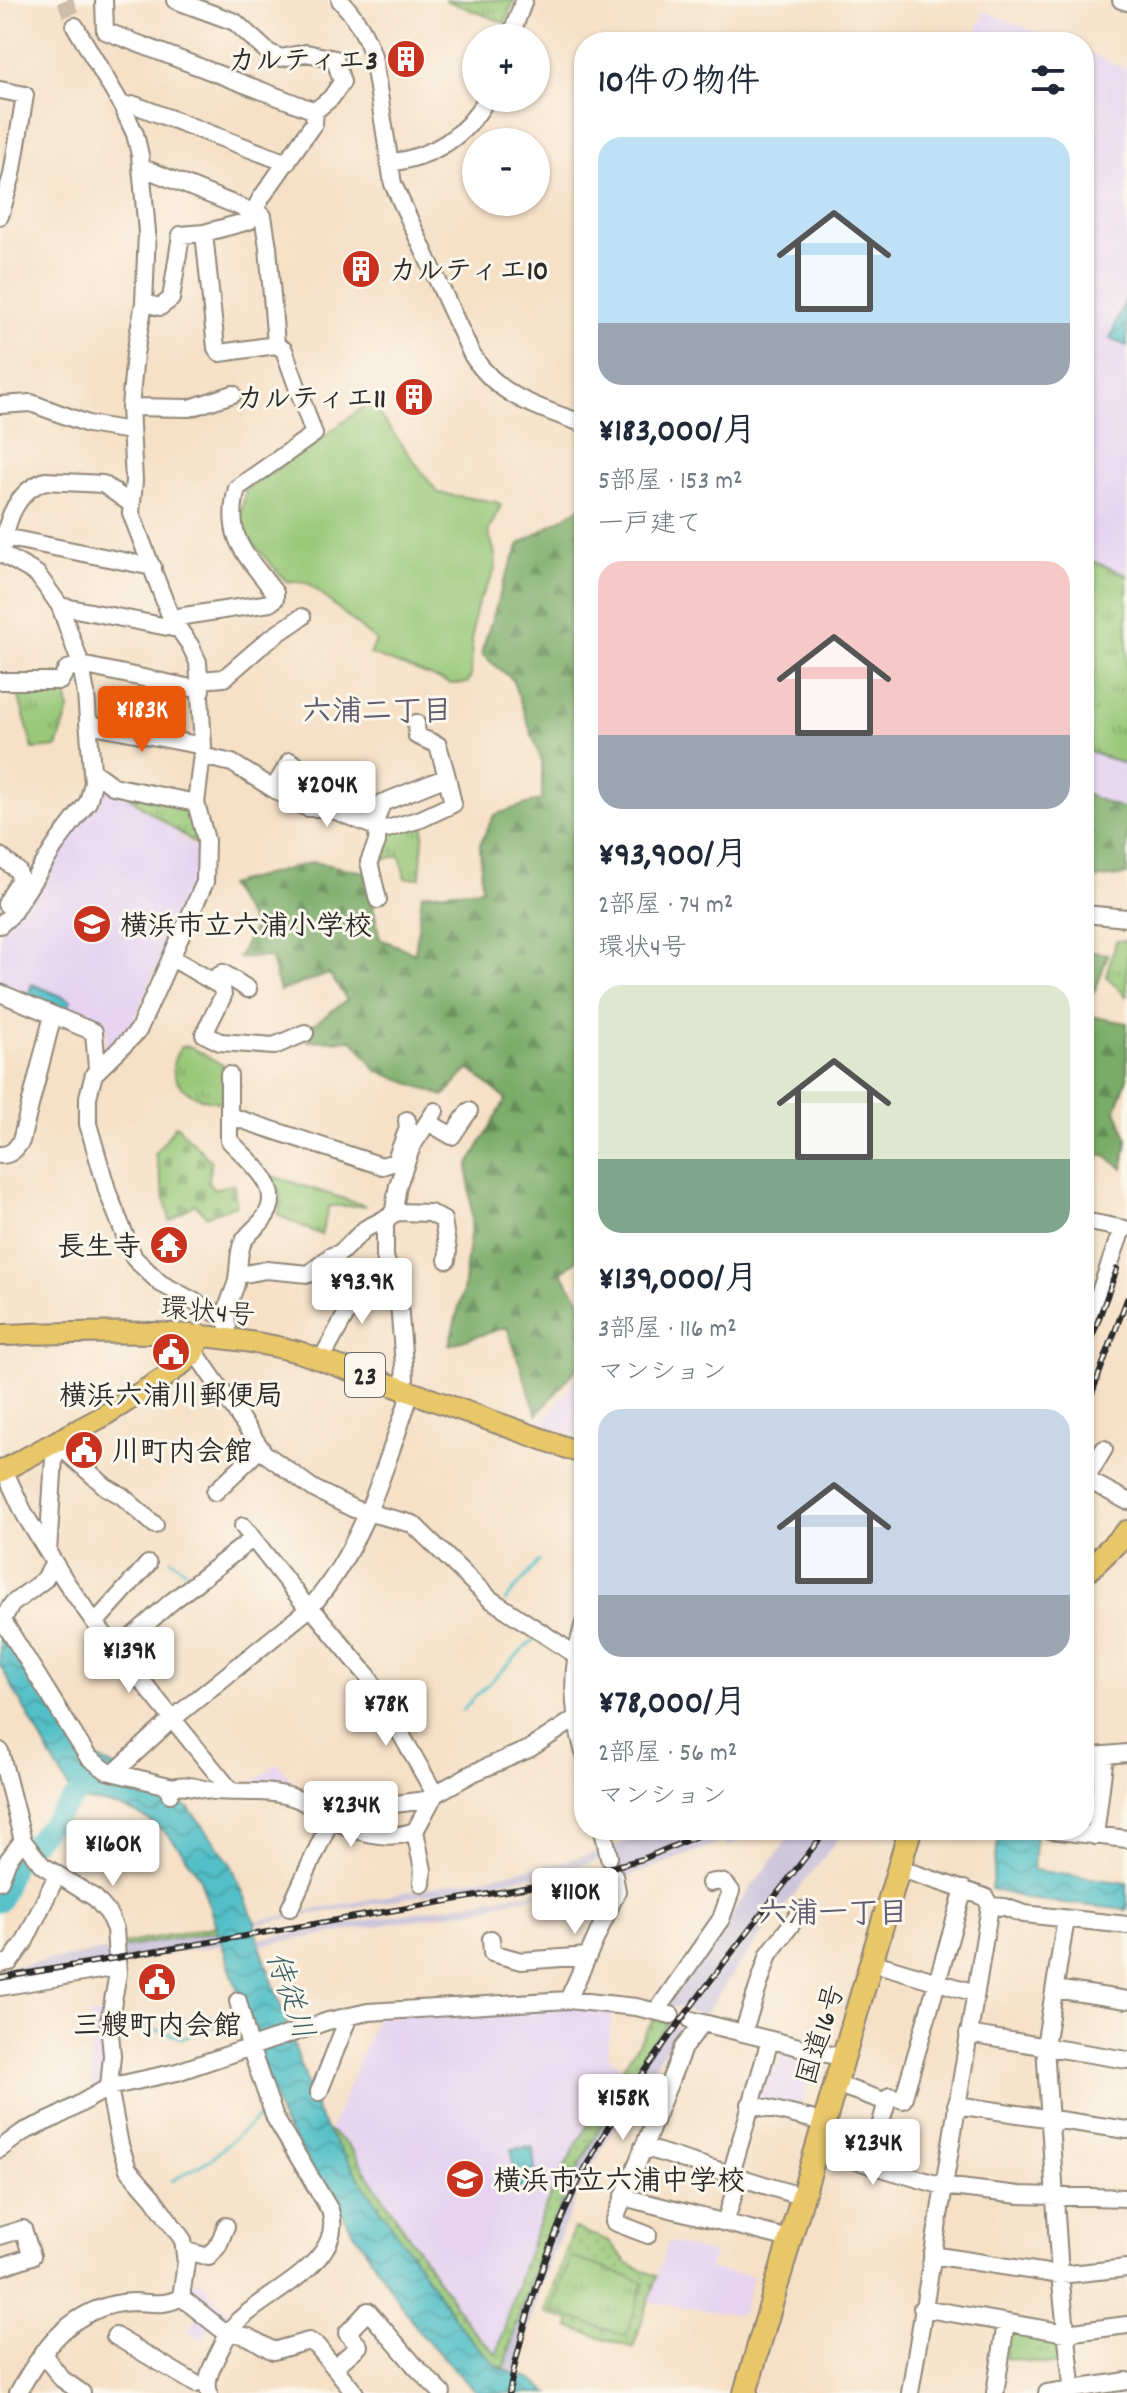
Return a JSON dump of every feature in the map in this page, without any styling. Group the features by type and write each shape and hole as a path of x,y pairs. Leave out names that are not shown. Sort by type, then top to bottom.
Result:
{"highway":[{"path":"1094,1564 1127,1532"},
{"path":"1094,1580 1127,1549"},
{"name":"国道16号","path":"745,2393 835,2084 836,2057 893,1840"},
{"name":"国道16号","path":"732,2393 811,2119 871,1962 907,1840"}],"main road":[{"name":"環状4号","path":"0,1335 134,1332 198,1343 231,1338 282,1348 574,1450"},
{"path":"2,1471 143,1392 187,1361 198,1343"}],"street":[{"path":"104,0 105,31 315,111"},
{"path":"144,303 160,307 167,305 171,299 181,235 204,233 249,221 261,198 314,123 315,111 331,98 342,82 335,59 306,53 281,58 268,52 235,22 175,0"},
{"path":"340,0 356,18 373,56 393,184 472,355 482,370 508,394 574,420"},
{"path":"515,24 524,0"},
{"path":"1121,0 1127,2"},
{"path":"75,26 122,106 135,134 141,167 147,232 144,303 130,407 134,481 131,513 174,624 198,662 202,751 196,803 206,840 206,879 138,1031 97,1068"},
{"path":"0,90 25,95 12,175 0,216"},
{"path":"122,106 135,105 287,163"},
{"path":"389,163 431,153 453,140 478,112"},
{"path":"141,167 263,216 276,345"},
{"path":"60,606 174,624 270,603 275,599 275,593 235,539 231,511 237,488 314,434 284,350 276,345 220,353 216,348 204,233"},
{"path":"130,407 190,408 233,394"},
{"path":"0,405 31,403 88,424 130,431"},
{"path":"2,548 7,522 19,499 45,481 103,484 131,504"},
{"path":"2,548 153,567"},
{"path":"0,925 11,915 59,840 88,802 93,783 81,665 60,606 37,574 2,548"},
{"path":"0,681 60,681 67,669 81,665 201,685 224,678 268,640 302,617"},
{"path":"88,724 202,751 232,763 296,803 308,808 328,808 387,829 421,819 453,804 438,745 417,736 416,723"},
{"path":"274,788 290,761 312,775 357,791 349,816"},
{"path":"92,771 113,786 196,803"},
{"path":"378,900 369,862 377,842 376,827 382,803 447,777"},
{"path":"0,856 18,871 20,879 0,912"},
{"path":"1094,915 1127,918"},
{"path":"172,958 214,979 222,987 223,996 204,1034 215,1040 274,1046 305,1033"},
{"path":"214,979 223,973 248,989"},
{"path":"0,993 94,1032 97,1068 88,1097 88,1124 129,1250 140,1266 160,1283 225,1318"},
{"path":"0,1155 7,1155 21,1141 53,1015"},
{"path":"229,1075 229,1140 261,1173 272,1196 272,1206 263,1220 242,1242 239,1275 225,1318 231,1338"},
{"path":"115,1772 174,1718 310,1608 340,1569 368,1513 407,1390 399,1303 385,1257 385,1224 394,1210 398,1185 412,1146 432,1117 452,1136 469,1111"},
{"path":"230,1116 382,1166 395,1162 408,1128 407,1120"},
{"path":"239,1275 266,1270 309,1274 331,1256 340,1253 365,1229 398,1212 430,1213 443,1220 447,1260"},
{"path":"1094,1223 1123,1229 1094,1309"},
{"path":"321,1360 363,1275"},
{"path":"198,1343 261,1448 314,1489 354,1509 413,1524 490,1599 574,1654"},
{"path":"55,1442 155,1525"},
{"path":"55,1442 51,1558 45,1579 12,1604 1,1620 97,1767 172,1790 179,1785 256,1791 297,1799 332,1819 383,1837 415,1831"},
{"path":"215,1492 261,1448"},
{"path":"1094,1466 1104,1449"},
{"path":"2,1471 51,1558 95,1623 231,1791"},
{"path":"1094,1483 1127,1501"},
{"path":"117,1650 247,1533 368,1676 434,1796"},
{"path":"95,1623 148,1564"},
{"path":"290,1908 332,1819 341,1813 434,1796 473,1773 529,1749 574,1720"},
{"path":"0,1751 4,1779 26,1845 42,1865 87,1891 108,1913 117,1937 117,1967 109,2023 112,2055 109,2087 128,2169 176,2229 186,2251 181,2297"},
{"path":"1094,1756 1127,1753"},
{"path":"1105,1755 1095,1836 1127,1839"},
{"path":"422,1884 423,1870 415,1831 434,1796"},
{"path":"605,1840 609,1857"},
{"path":"0,1881 8,1860 26,1845"},
{"path":"898,1868 985,1897 990,1906 910,2393"},
{"path":"0,1964 10,1962 24,1943 57,1875"},
{"path":"568,2000 617,1891 614,1875"},
{"path":"0,2149 23,2132 57,2117 109,2087 177,2072 349,2016 568,2000 664,2013 721,1919 731,1891 726,1883 719,1880 710,1883"},
{"path":"869,2165 890,2096 903,2100 964,1889"},
{"path":"990,1906 1005,1907 1024,1914 1127,1925"},
{"path":"743,2033 769,1954 802,1910"},
{"path":"1066,1919 1045,2046 1060,2275 1072,2390"},
{"path":"491,1939 492,1953 521,1961 588,1956"},
{"path":"871,1962 975,1993"},
{"path":"0,1987 117,1967"},
{"path":"1055,1989 1127,2000"},
{"path":"115,2336 199,2388 237,2322 322,2256 332,2237 330,2210 275,2118 238,2001"},
{"path":"319,2092 349,2016"},
{"path":"648,2235 614,2222 696,2022 836,2057"},
{"path":"968,2034 1127,2060"},
{"path":"725,2223 750,2104 770,2040"},
{"path":"835,2084 887,2102"},
{"path":"750,2104 811,2119"},
{"path":"956,2105 1127,2130"},
{"path":"643,2147 790,2193"},
{"path":"816,2149 943,2186 1054,2197 1127,2198"},
{"path":"623,2197 778,2236"},
{"path":"186,2251 209,2257 218,2246 226,2226"},
{"path":"0,2236 23,2229 32,2256 0,2267"},
{"path":"932,2255 1060,2275 1127,2268"},
{"path":"181,2297 229,2332 249,2337 273,2351 309,2341 317,2346 355,2393"},
{"path":"18,2393 42,2353 68,2326 98,2310 129,2302 172,2302 181,2297"},
{"path":"922,2308 1066,2333 1127,2325"},
{"path":"335,2367 359,2346 347,2333 368,2311 442,2393"},
{"path":"995,2393 1006,2323"},
{"path":"42,2353 62,2379 82,2393"},
{"path":"1047,2393 1127,2381"}],"shaded area":[{"path":"984,11 1036,32 977,32"},
{"path":"1094,55 1127,69 1127,810 1094,798"},
{"name":"横浜市立六浦小学校","path":"95,783 117,789 197,848 196,877 130,1029 103,1051 108,1028 94,1026 0,988 0,933"},
{"path":"574,1382 574,1435 541,1423"},
{"path":"277,1763 293,1783 285,1790 251,1785"},
{"path":"631,1840 739,1840 727,1846 724,1841 622,1879 613,1847"},
{"path":"787,1840 837,1840 741,1962 703,2017 678,2007 666,2008 711,1941"},
{"path":"602,1851 603,1859 555,1872 257,1924 256,1921 553,1864"},
{"path":"607,1876 608,1882 497,1903 491,1907 261,1945 259,1939 559,1887"},
{"path":"219,1931 221,1945 121,1961 121,1948"},
{"path":"113,1949 112,1963 0,1982 0,1969"},
{"name":"横浜市立六浦中学校","path":"565,2005 613,2010 607,2054 622,2068 582,2133 554,2188 511,2302 497,2355 472,2330 348,2145 330,2131 377,2017"},
{"path":"89,2015 107,2015 106,2085 92,2092"},
{"path":"667,2024 681,2028 634,2094 581,2185 542,2280 517,2372 505,2368 530,2276 570,2181 595,2132"},
{"path":"784,2049 815,2058 799,2114 755,2103 766,2064 778,2067"},
{"path":"668,2242 714,2254 709,2269 753,2276 741,2315 649,2302"},
{"path":"186,2279 208,2285 207,2290 233,2317 227,2325 209,2327 204,2340 187,2332 202,2308 182,2294"}],"green space":[{"path":"445,0 514,0 505,23"},
{"path":"370,402 438,493 501,505 488,532 496,562 477,606 472,634 471,677 467,683 451,684 370,654 376,641 308,583 286,581 244,534 241,513 246,489"},
{"path":"574,511 574,1262 561,1272 574,1291 574,1372 537,1415 507,1327 449,1345 463,1291 472,1218 468,1166 506,1099 469,1069 444,1096 377,1071 353,1040 308,1041 311,1026 347,1000 329,974 280,991 270,957 238,958 254,927 227,885 313,862 366,872 380,939 415,953 422,894 482,889 480,844 494,815 542,799 542,762 512,679 481,654 504,581 520,544"},
{"path":"1094,562 1127,575 1127,765 1094,753"},
{"path":"65,680 69,710 57,747 33,749 16,686"},
{"path":"127,796 191,805 199,846"},
{"path":"1094,798 1127,810 1127,875 1094,879"},
{"path":"424,825 420,878 405,878 400,855 374,862 383,835"},
{"path":"1116,941 1127,941 1127,997 1106,976"},
{"path":"1094,952 1108,954 1094,991"},
{"path":"1094,1017 1127,1023 1127,1078 1116,1110 1127,1138 1123,1168 1105,1156 1094,1155"},
{"path":"189,1046 223,1065 224,1102 190,1093 176,1079 173,1070 175,1059 181,1047"},
{"path":"176,1125 211,1161 208,1181 213,1189 234,1184 236,1205 206,1216 195,1204 170,1221 155,1154"},
{"path":"272,1177 366,1206 329,1206 321,1235 278,1215 282,1200"},
{"path":"218,1926 219,1931 121,1948 121,1944"},
{"path":"655,2018 668,2022 590,2145 549,2231 532,2275 505,2368 495,2365 465,2333 328,2132 348,2145 472,2330 497,2354 530,2247 555,2186 590,2121"},
{"path":"574,2228 609,2241 627,2263 657,2276 633,2348 569,2327 571,2321 545,2312"},
{"path":"571,2257 644,2282 626,2336 552,2311"},
{"path":"1009,2328 1060,2337 1065,2366 1005,2358"}],"water":[{"path":"1127,302 1127,346 1110,339"},
{"path":"32,984 71,1000 67,1010 28,995"},
{"path":"0,1621 76,1748 167,1793 189,1809 232,1866 255,1922 258,1940 317,2112 328,2132 465,2333 498,2368 529,2378 550,2393 477,2393 420,2333 282,2122 199,1876 171,1838 148,1820 120,1807 81,1800 70,1791 0,1665"},
{"path":"998,1840 1035,1840 1033,1870 1127,1883 1127,1910 1028,1899 991,1889"},
{"path":"533,2147 536,2188 514,2190 512,2149"}],"waterway":[{"path":"171,1559 194,1578"},
{"path":"505,1601 539,1561"},
{"path":"462,1710 534,1639"},
{"path":"0,1902 15,1862 88,1783"},
{"path":"114,2025 161,2031 183,2038 225,2020"},
{"path":"172,2181 211,2159 264,2112"}],"tunnel":[{"path":"65,0 75,26"}],"railway":[{"path":"1094,1332 1117,1269"},
{"path":"1094,1388 1127,1299"},
{"path":"0,1978 541,1885 643,1859 688,1840"},
{"path":"509,2393 541,2273 563,2215 601,2139 690,2008 819,1840"}],"place":[{"name":"カルティエ3","path":"406,59"},
{"name":"カルティエ10","path":"361,269"},
{"name":"カルティエ11","path":"414,397"},
{"name":"横浜市立六浦小学校","path":"92,924"},
{"name":"長生寺","path":"169,1245"},
{"name":"横浜六浦川郵便局","path":"171,1352"},
{"name":"川町内会館","path":"84,1450"},
{"name":"三艘町内会館","path":"157,1982"},
{"name":"横浜市立六浦中学校","path":"465,2179"}],"district":[{"name":"六浦二丁目","path":"377,710"},
{"name":"六浦一丁目","path":"833,1912"}],"water label":[{"name":"侍従川","path":"291,1995"}]}
